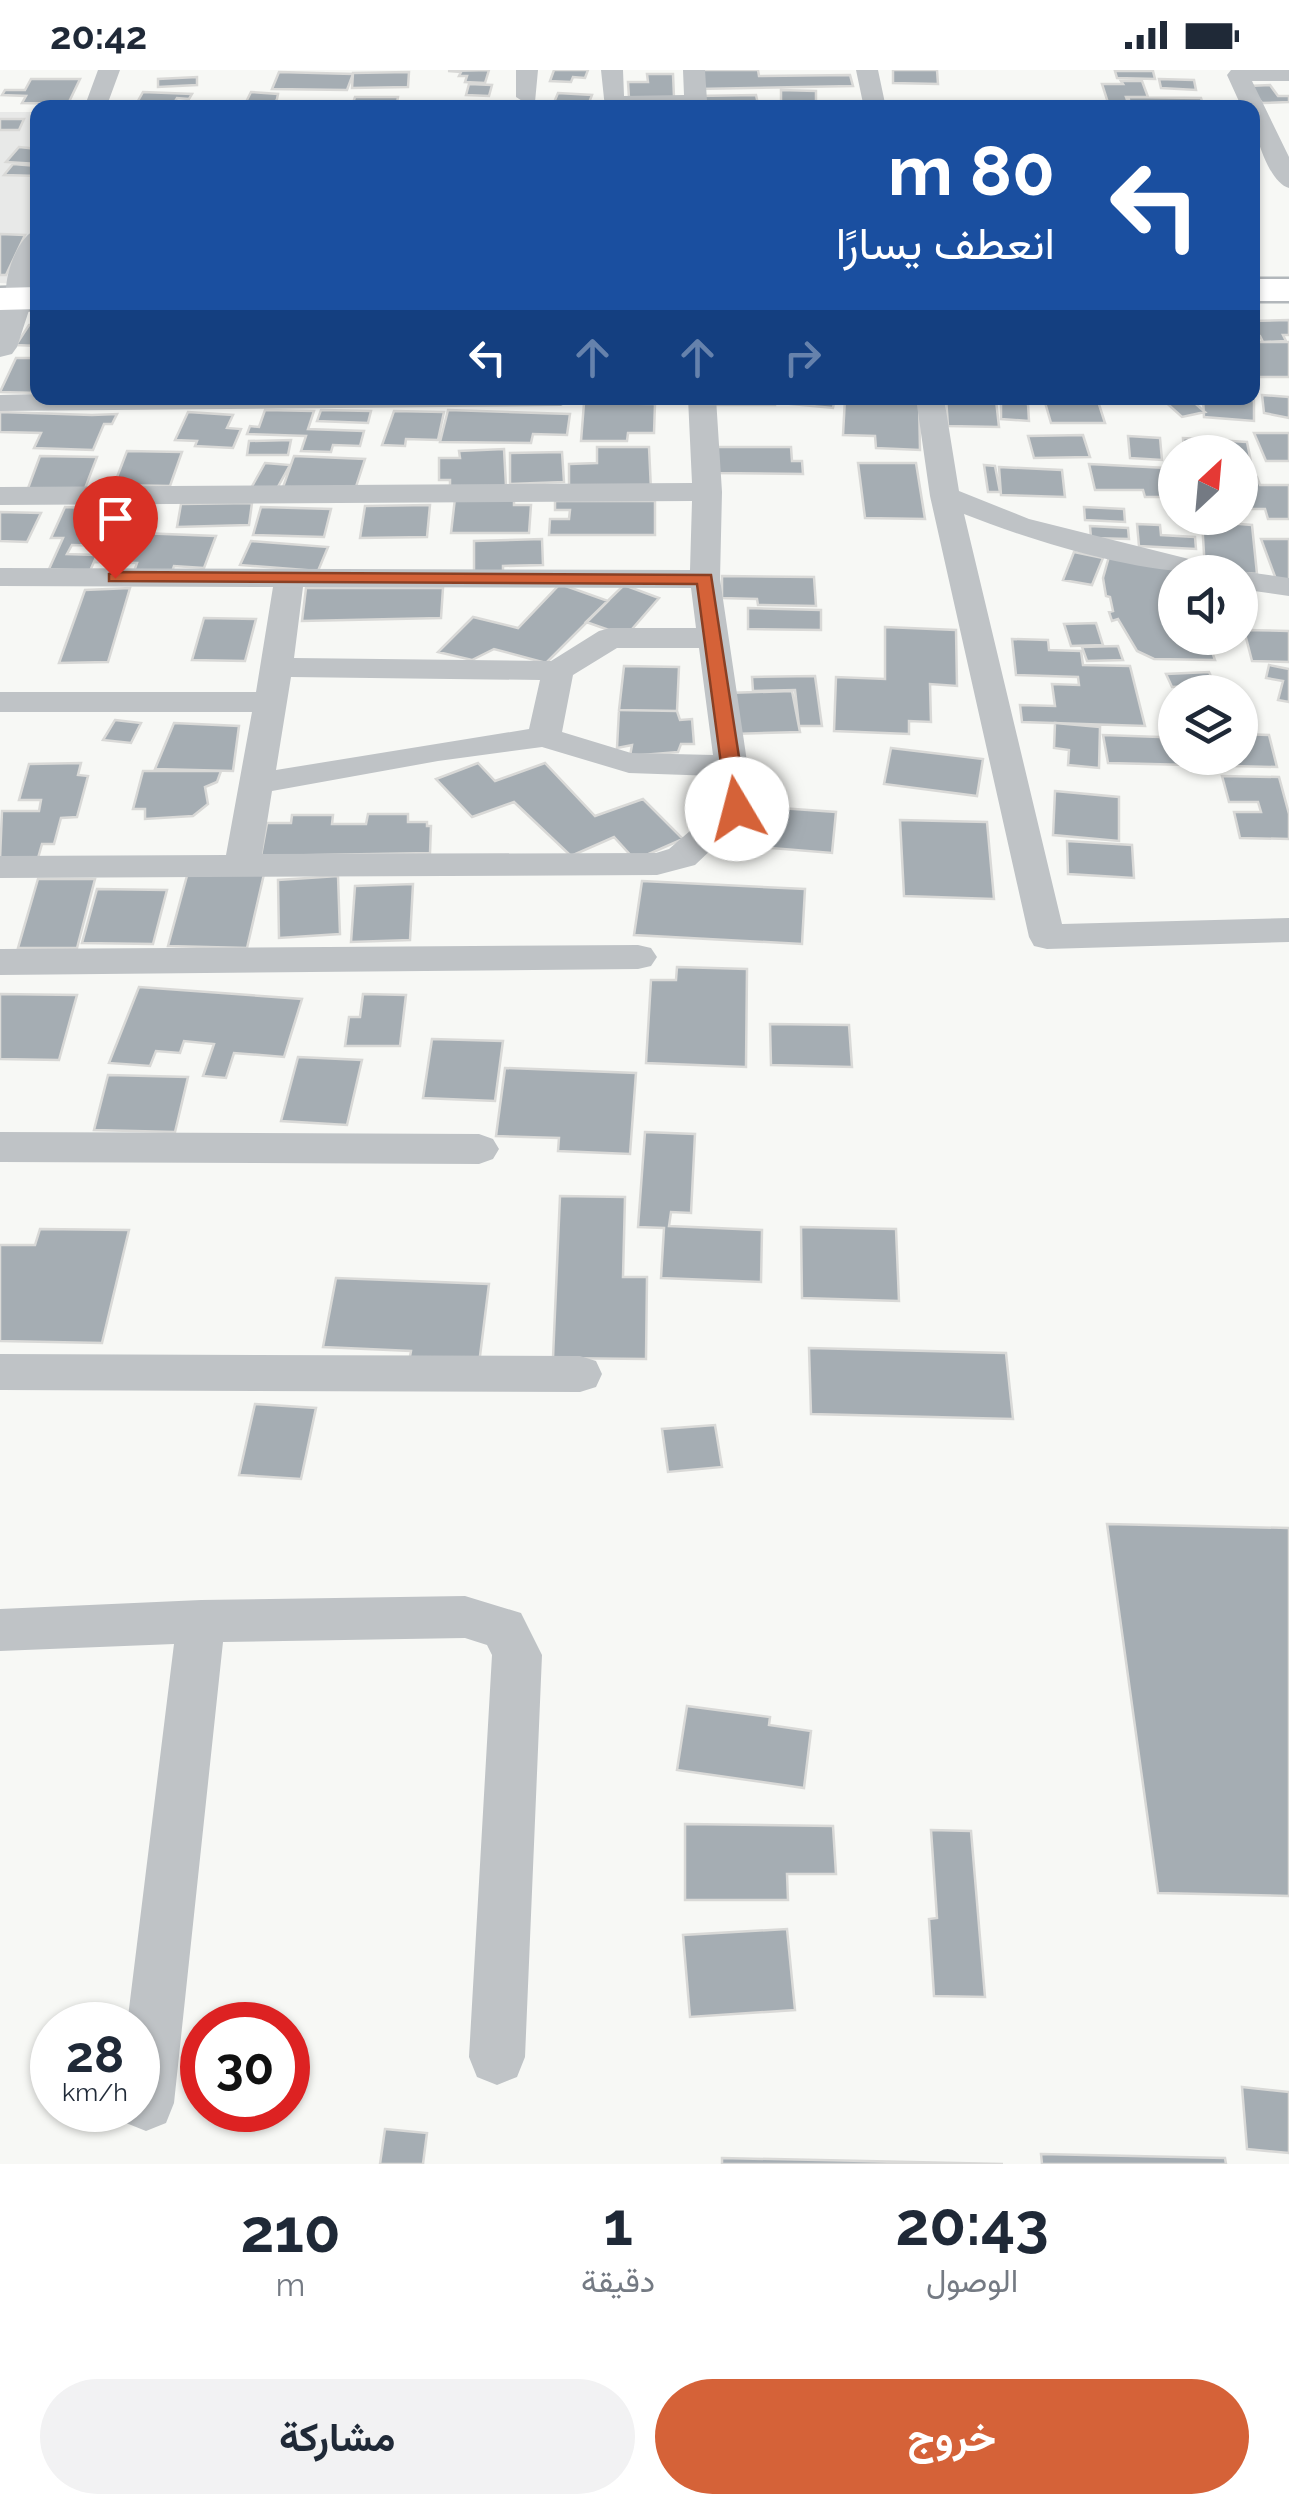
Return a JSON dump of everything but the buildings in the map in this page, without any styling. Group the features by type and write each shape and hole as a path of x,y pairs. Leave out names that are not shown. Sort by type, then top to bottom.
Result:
{"main road":[{"path":"1260,290 1289,290"}],"street":[{"path":"98,100 109,70"},
{"path":"527,70 527,98"},
{"path":"612,70 613,100"},
{"path":"694,70 696,100"},
{"path":"867,70 873,100"},
{"path":"1250,100 1238,75 1289,74"},
{"path":"1260,119 1287,174"},
{"path":"0,346 18,298 16,284 30,253"},
{"path":"0,403 30,403"},
{"path":"0,867 656,864 682,857 737,809 710,638 705,579 707,492 702,405"},
{"path":"931,405 945,496 1047,937 1289,930"},
{"path":"0,496 707,492"},
{"path":"945,496 1018,524 1158,560"},
{"path":"0,576 705,579"},
{"path":"242,866 288,579"},
{"path":"1258,583 1289,587"},
{"path":"276,666 558,671 610,638 710,638"},
{"path":"544,737 558,671"},
{"path":"0,702 268,702"},
{"path":"254,784 438,751 544,737 629,763 731,766"},
{"path":"0,962 638,956"},
{"path":"0,1147 479,1149"},
{"path":"0,1372 580,1374"},
{"path":"0,1630 465,1616 504,1628 517,1655 497,2057"},
{"path":"158,2002 201,1621"}],"shaded area":[{"path":"0,112 30,112 30,252 16,284 0,283"}],"route":[{"path":"115,578 705,579 710,638 737,809"}]}
